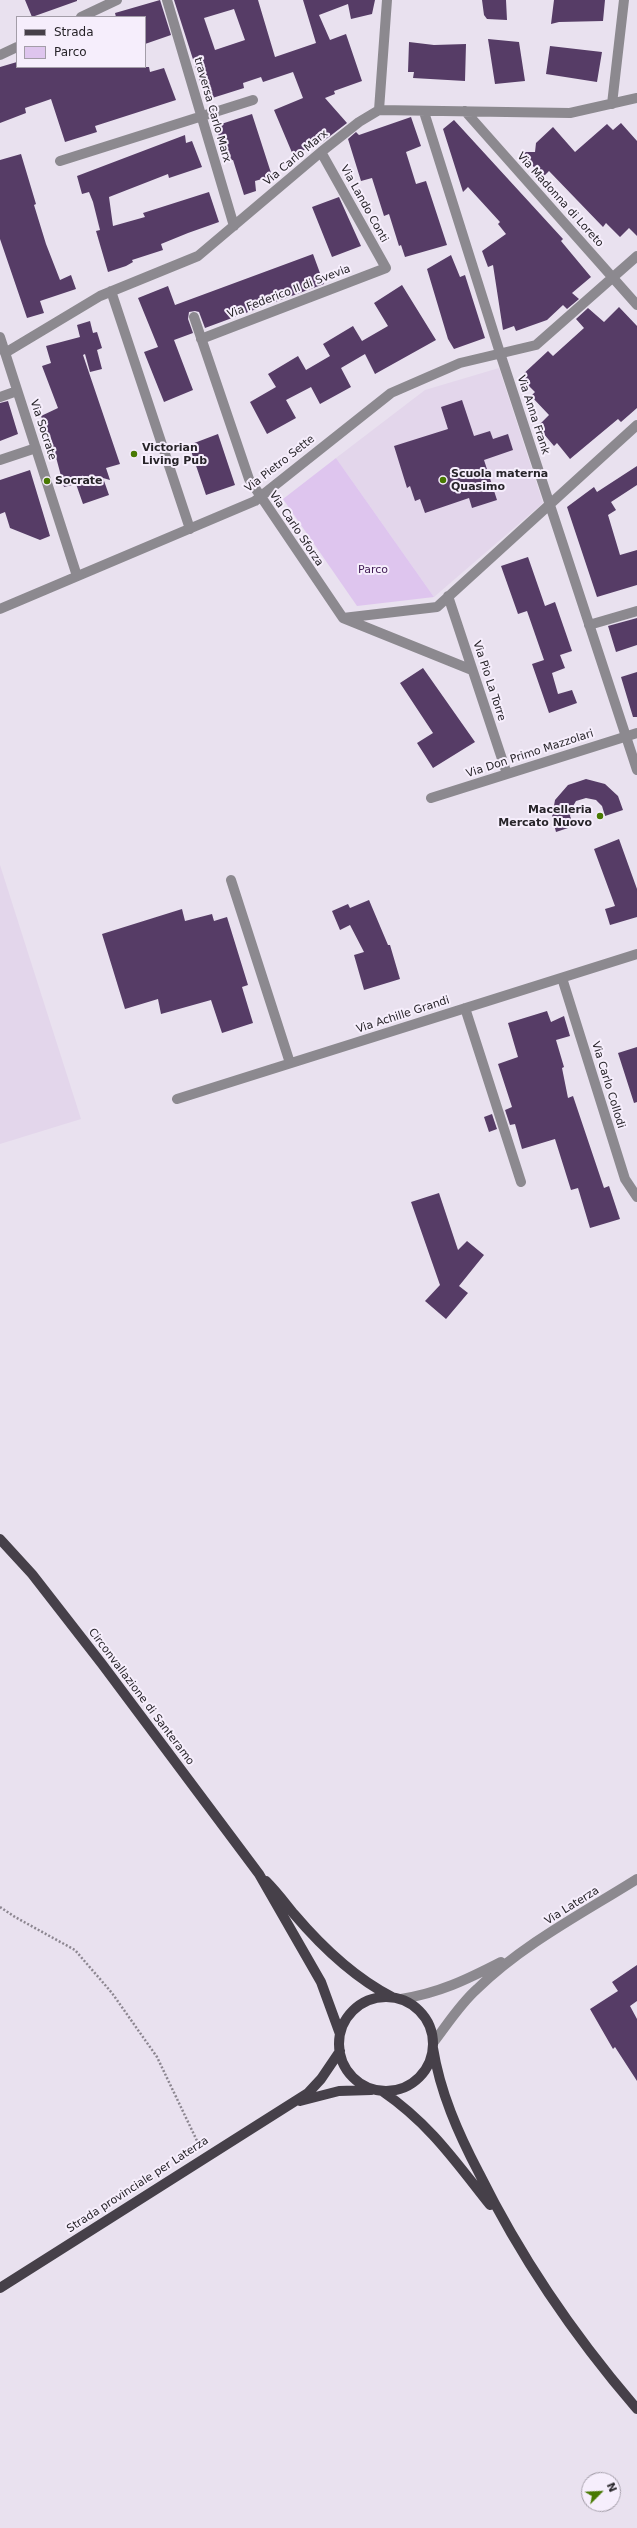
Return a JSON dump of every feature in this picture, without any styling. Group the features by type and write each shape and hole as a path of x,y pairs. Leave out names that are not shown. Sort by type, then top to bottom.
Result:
{"main road":[{"name":"Circonvallazione di Santeramo","path":"0,1539 32,1574 97,1658 259,1874 321,1982 340,2034"},
{"name":"Circonvallazione di Santeramo","path":"259,1874 279,1894 311,1932 353,1973 369,1985 397,1999"},
{"path":"504,2222 452,2116 433,2046 430,2029 424,2016 414,2006 397,1999 379,1998 366,2002 354,2010 345,2021 340,2034 340,2051 344,2064 351,2076 361,2084 378,2090 420,2120 446,2148 504,2222 555,2302 637,2409"},
{"path":"289,2105 339,2091 397,2090 411,2084 422,2075 430,2062 433,2046"},
{"path":"289,2105 312,2088 340,2051"},
{"name":"Strada provinciale per Laterza","path":"0,2288 204,2157 289,2105"}],"street":[{"path":"83,16 117,0"},
{"name":"traversa Carlo Marx","path":"167,0 234,226"},
{"path":"386,0 379,110 424,112 465,111 570,113 637,98"},
{"path":"612,104 624,0"},
{"path":"0,55 16,47"},
{"path":"60,161 253,100"},
{"name":"Via Carlo Marx","path":"5,353 111,291 198,256 321,152 359,122 379,110"},
{"name":"Via Madonna di Loreto","path":"465,111 637,305"},
{"name":"Via Anna Frank","path":"424,112 549,505 637,770"},
{"name":"Via Lando Conti","path":"321,152 386,268"},
{"name":"Via Pietro Sette","path":"0,609 190,529 260,497 391,393 460,363 536,345 637,256"},
{"name":"Via Federico II di Svevia","path":"201,339 386,268"},
{"path":"111,291 190,529"},
{"name":"Via Carlo Sforza","path":"194,317 250,479 260,497 343,618"},
{"name":"Via Socrate","path":"0,338 77,576"},
{"path":"0,398 17,392"},
{"path":"343,618 437,607 637,425"},
{"path":"0,460 36,448"},
{"name":"Via Pio La Torre","path":"448,596 507,774"},
{"path":"589,625 637,611"},
{"path":"343,618 472,670"},
{"name":"Via Don Primo Mazzolari","path":"431,798 637,732"},
{"path":"231,880 290,1064"},
{"name":"Via Achille Grandi","path":"177,1099 637,954"},
{"name":"Via Carlo Collodi","path":"562,978 625,1179 637,1197"},
{"path":"465,1008 521,1182"},
{"name":"Via Laterza","path":"521,1953 637,1879"},
{"path":"397,1999 427,1995 454,1986 521,1953"},
{"path":"433,2046 476,1989 521,1953"}],"path":[{"path":"0,1907 15,1917 75,1950 112,1993 157,2057 204,2157"}],"shaded area":[{"name":"Scuola materna Quasimo","path":"499,368 543,503 434,597 336,458 425,390"},
{"path":"0,865 81,1119 0,1144"}],"green space":[{"name":"Parco","path":"336,458 434,597 357,606 283,499"}],"building":[{"path":"25,0 77,0 35,16 32,16"},
{"path":"160,0 171,35 146,44 146,16 116,16 115,13"},
{"path":"174,0 258,0 275,57 316,43 303,0 375,0 372,14 351,19 348,4 319,15 330,40 346,34 362,81 334,91 335,94 325,98 347,123 321,143 293,155 274,110 303,98 293,72 263,82 261,77 243,83 244,88 206,100","holes":["234,9 245,40 215,50 204,18"]},
{"path":"482,0 506,0 507,20 487,19 484,15"},
{"path":"554,0 605,0 603,21 559,22 551,24"},
{"path":"488,39 519,42 525,81 495,84"},
{"path":"409,42 434,45 466,44 465,81 413,78 414,72 408,72"},
{"path":"550,46 602,52 597,82 546,74"},
{"path":"16,62 16,68 149,67 150,72 164,68 176,100 95,126 97,132 65,142 51,99 25,108 26,113 0,123 0,67"},
{"path":"252,114 272,176 255,181 256,191 244,195 233,160 228,161 215,126"},
{"path":"411,117 421,146 406,152 416,184 426,181 447,245 405,257 401,245 399,246 389,214 384,216 372,178 361,181 348,139 356,132 359,135"},
{"path":"454,120 563,239 561,241 591,277 572,293 579,299 567,309 563,305 547,320 516,331 514,326 503,330 493,265 488,267 482,251 506,234 498,224 500,222 468,187 463,192 443,129"},
{"path":"621,123 637,141 637,236 629,228 620,237 606,223 603,227 549,171 543,177 520,152 535,152 536,143 553,127 575,152 607,124 613,130"},
{"path":"185,135 186,143 192,141 202,167 169,178 168,174 109,197 113,226 145,217 143,213 209,192 219,222 161,244 163,250 132,260 133,262 126,266 108,272 96,231 100,230 93,202 89,192 82,194 77,176"},
{"path":"21,154 46,244 60,280 71,275 76,289 40,301 44,313 27,318 0,239 0,160"},
{"path":"339,197 361,246 332,257 312,207"},
{"path":"313,254 324,284 205,328 199,312 189,312 188,319 193,333 174,340 193,390 164,402 144,352 158,347 138,298 168,286 175,305"},
{"path":"451,255 460,277 465,275 485,338 454,349 448,339 427,269"},
{"path":"402,285 436,340 375,374 365,354 341,368 351,387 320,404 311,387 286,400 296,418 267,434 250,402 276,387 268,374 298,356 306,370 330,356 323,344 353,326 362,341 388,326 374,303"},
{"path":"619,307 637,326 637,408 621,422 618,419 570,459 557,443 554,446 543,433 540,424 549,415 531,396 535,392 520,377 548,351 553,356 584,328 576,319 588,308 604,322"},
{"path":"90,321 93,333 97,332 102,348 97,350 102,369 90,372 85,354 83,355 120,464 106,468 110,480 103,478 109,495 83,504 76,484 64,487 53,446 41,416 58,408 42,366 51,363 46,346 80,337 77,325"},
{"path":"462,400 474,436 490,431 493,439 508,434 513,450 484,460 497,500 472,508 469,498 425,513 420,499 415,501 410,486 407,488 394,446 448,429 441,407"},
{"path":"8,401 18,434 0,441 0,403"},
{"path":"218,434 235,485 206,495 189,445"},
{"path":"637,466 637,485 611,502 616,510 608,515 620,555 637,550 637,585 597,597 567,507 594,487 597,492"},
{"path":"30,470 50,536 40,540 10,528 5,512 0,514 0,480"},
{"path":"528,557 545,606 555,602 572,651 560,655 565,668 552,673 558,694 572,690 577,703 549,713 532,664 544,660 527,611 518,614 501,566"},
{"path":"637,618 637,645 616,652 608,626"},
{"path":"423,668 475,742 433,768 417,743 433,733 400,683"},
{"path":"637,672 637,717 633,717 621,677"},
{"path":"586,779 605,784 618,796 623,810 605,816 602,806 596,800 586,798 576,801 570,816 574,826 556,832 552,817 555,800 568,785"},
{"path":"619,839 637,889 637,917 610,925 605,909 615,906 594,849"},
{"path":"369,900 388,945 390,945 400,979 364,990 354,955 364,952 350,925 340,930 332,911 348,904 350,908"},
{"path":"182,909 185,921 212,914 214,921 227,917 248,985 242,987 253,1023 222,1033 211,1000 161,1014 158,999 125,1009 102,934"},
{"path":"547,1011 551,1022 564,1016 570,1036 556,1040 564,1067 562,1068 568,1098 573,1096 604,1188 609,1186 620,1219 590,1228 578,1188 571,1190 555,1139 522,1149 515,1124 510,1125 505,1110 512,1107 498,1064 518,1057 508,1023"},
{"path":"637,1047 637,1102 634,1103 618,1053"},
{"path":"492,1114 497,1129 489,1132 484,1117"},
{"path":"439,1193 458,1250 467,1241 484,1255 459,1286 468,1293 446,1319 425,1301 440,1285 411,1202"},
{"path":"637,1965 637,2001 630,2006 637,2019 637,2081 615,2047 613,2049 590,2009 618,1991 612,1982"}],"place":[{"name":"Victorian Living Pub","path":"134,454"},
{"name":"Scuola materna Quasimo","path":"443,480"},
{"name":"Socrate","path":"47,481"},
{"name":"Macelleria Mercato Nuovo","path":"600,816"}]}
